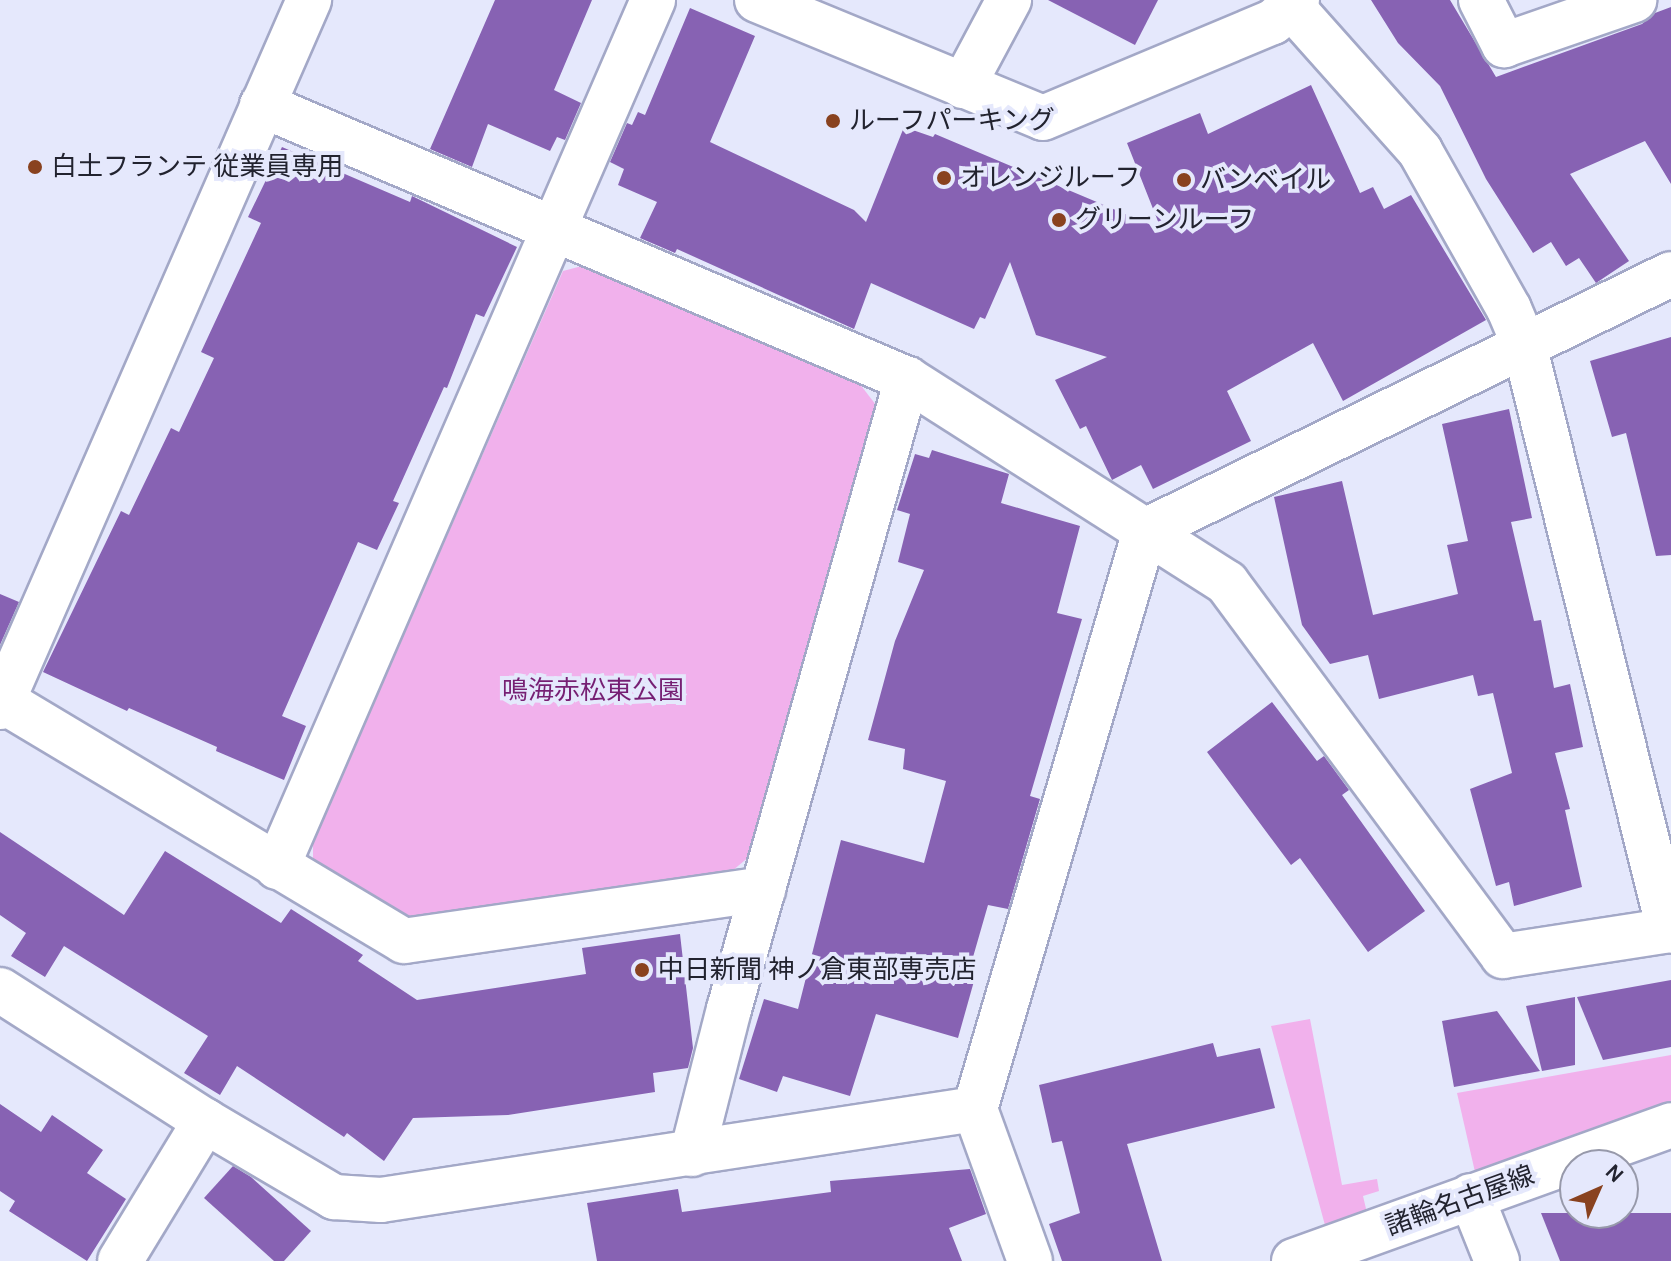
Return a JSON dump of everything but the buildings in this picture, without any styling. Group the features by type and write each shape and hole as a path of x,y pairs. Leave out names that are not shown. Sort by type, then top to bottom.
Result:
{"street":[{"path":"309,0 1,704 404,941 763,889"},
{"path":"277,867 653,0"},
{"path":"262,105 907,379 1227,583 1503,956 1670,930 1524,344 1509,309 1420,151 1294,3 1273,22 1043,118 757,0"},
{"path":"963,86 1009,0"},
{"path":"1481,0 1504,45 1634,0"},
{"path":"1030,1261 975,1109 1145,531 1671,274"},
{"path":"692,1154 763,889 907,379"},
{"path":"0,990 205,1121 334,1197 381,1200 975,1109"},
{"path":"120,1261 205,1121"},
{"name":"諸輪名古屋線","path":"1294,1261 1671,1125"},
{"path":"1471,1196 1497,1261"}],"green space":[{"name":"鳴海赤松東公園","path":"582,266 859,383 876,405 750,856 732,871 406,920 313,863 313,842 563,271"},
{"path":"1310,1019 1342,1185 1377,1179 1379,1191 1363,1196 1367,1213 1326,1229 1271,1026"},
{"path":"1671,1055 1671,1105 1475,1172 1457,1093"}],"place":[{"name":"ルーフパーキング","path":"833,121"},
{"name":"白土フランテ 従業員専用","path":"35,167"},
{"name":"オレンジルーフ","path":"944,178"},
{"name":"バンベイル","path":"1184,180"},
{"name":"グリーンルーフ","path":"1059,220"},
{"name":"中日新聞 神ノ倉東部専売店","path":"642,970"}]}
